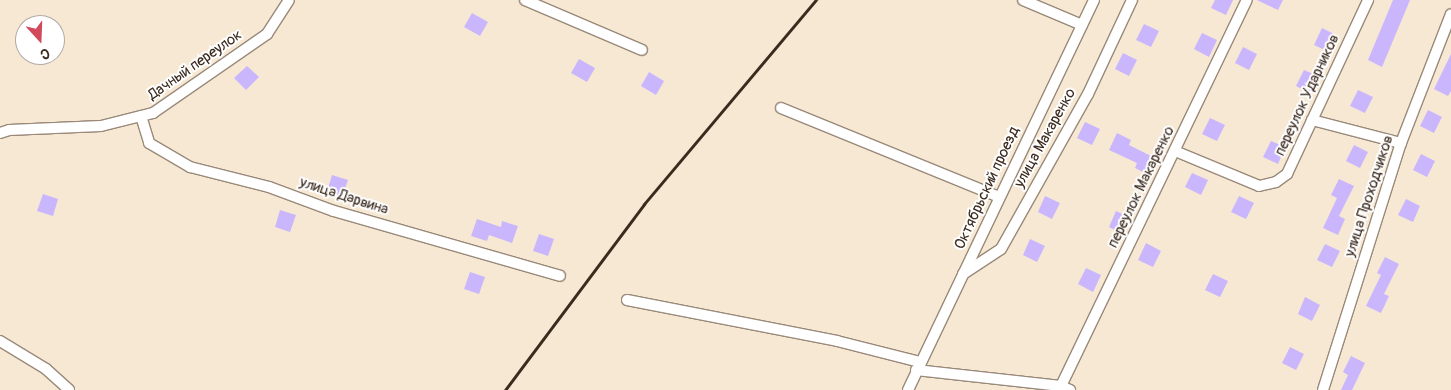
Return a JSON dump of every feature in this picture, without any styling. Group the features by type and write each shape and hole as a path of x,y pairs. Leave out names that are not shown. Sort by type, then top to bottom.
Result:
{"street":[{"name":"Дачный переулок","path":"4,132 101,126 154,113 267,34 289,0"},
{"path":"525,0 642,50"},
{"path":"1023,0 1082,25"},
{"name":"Октябрьский проезд","path":"908,390 1094,0"},
{"name":"улица Макаренко","path":"963,274 1001,249 1088,94 1132,0"},
{"name":"переулок Макаренко","path":"1066,388 1174,151 1247,0"},
{"name":"переулок Ударников","path":"1174,151 1258,186 1276,182 1287,174 1368,0"},
{"name":"улица Проходчиков","path":"1323,390 1401,143 1451,14"},
{"path":"781,108 999,197"},
{"name":"улица Дарвина","path":"141,116 150,143 190,168 269,187 334,211 560,276"},
{"path":"1312,120 1401,143"},
{"path":"627,300 837,341 918,366 1066,388"},
{"path":"0,341 46,369 69,390"}],"building":[{"path":"1215,0 1233,0 1226,15 1211,8"},
{"path":"1257,0 1283,0 1278,10"},
{"path":"1393,0 1410,0 1382,67 1368,60"},
{"path":"472,13 488,22 480,36 464,27"},
{"path":"1144,24 1159,31 1151,47 1136,40"},
{"path":"1322,28 1336,35 1329,52 1314,45"},
{"path":"1202,33 1217,40 1209,57 1194,49"},
{"path":"1243,47 1257,54 1249,70 1235,63"},
{"path":"1123,53 1137,60 1129,76 1115,69"},
{"path":"1451,54 1451,91 1448,96 1434,89"},
{"path":"579,59 595,68 587,82 571,73"},
{"path":"247,66 259,77 246,90 234,78"},
{"path":"1304,70 1318,76 1310,93 1296,86"},
{"path":"649,72 664,81 656,95 641,86"},
{"path":"1358,90 1373,97 1365,113 1350,106"},
{"path":"1428,110 1442,117 1434,133 1420,126"},
{"path":"1210,118 1225,125 1217,141 1202,134"},
{"path":"1085,122 1100,129 1092,145 1077,138"},
{"path":"1117,133 1131,140 1129,145 1157,159 1149,175 1135,168 1137,163 1109,150"},
{"path":"1271,141 1285,147 1278,164 1263,157"},
{"path":"1354,145 1368,152 1360,168 1346,161"},
{"path":"1421,154 1435,161 1427,177 1413,170"},
{"path":"1192,173 1208,180 1201,195 1185,187"},
{"path":"332,175 348,180 342,197 327,192"},
{"path":"1339,179 1354,186 1339,216 1345,219 1338,235 1323,228 1337,198 1331,195"},
{"path":"43,194 58,199 53,216 37,211"},
{"path":"1045,196 1060,203 1052,219 1038,212"},
{"path":"1239,196 1254,203 1246,219 1231,212"},
{"path":"1406,199 1420,206 1413,222 1398,215"},
{"path":"280,210 296,215 290,232 275,227"},
{"path":"1116,211 1131,218 1123,234 1109,227"},
{"path":"477,219 501,227 502,221 518,226 512,243 489,235 487,241 471,236"},
{"path":"539,234 554,239 548,256 533,251"},
{"path":"1030,239 1045,246 1037,262 1023,255"},
{"path":"1146,243 1161,251 1153,267 1138,260"},
{"path":"1325,244 1340,251 1332,267 1317,260"},
{"path":"1385,257 1399,264 1384,294 1389,296 1381,313 1366,306 1381,275 1377,273"},
{"path":"1086,268 1101,275 1093,292 1078,284"},
{"path":"470,272 485,277 479,294 464,289"},
{"path":"1213,274 1228,281 1220,297 1205,290"},
{"path":"1305,297 1320,305 1312,321 1298,314"},
{"path":"1290,347 1304,354 1296,370 1282,363"},
{"path":"1351,356 1365,363 1352,390 1341,390 1348,375 1343,372"}],"railway":[{"path":"505,390 644,204 816,0"}]}
